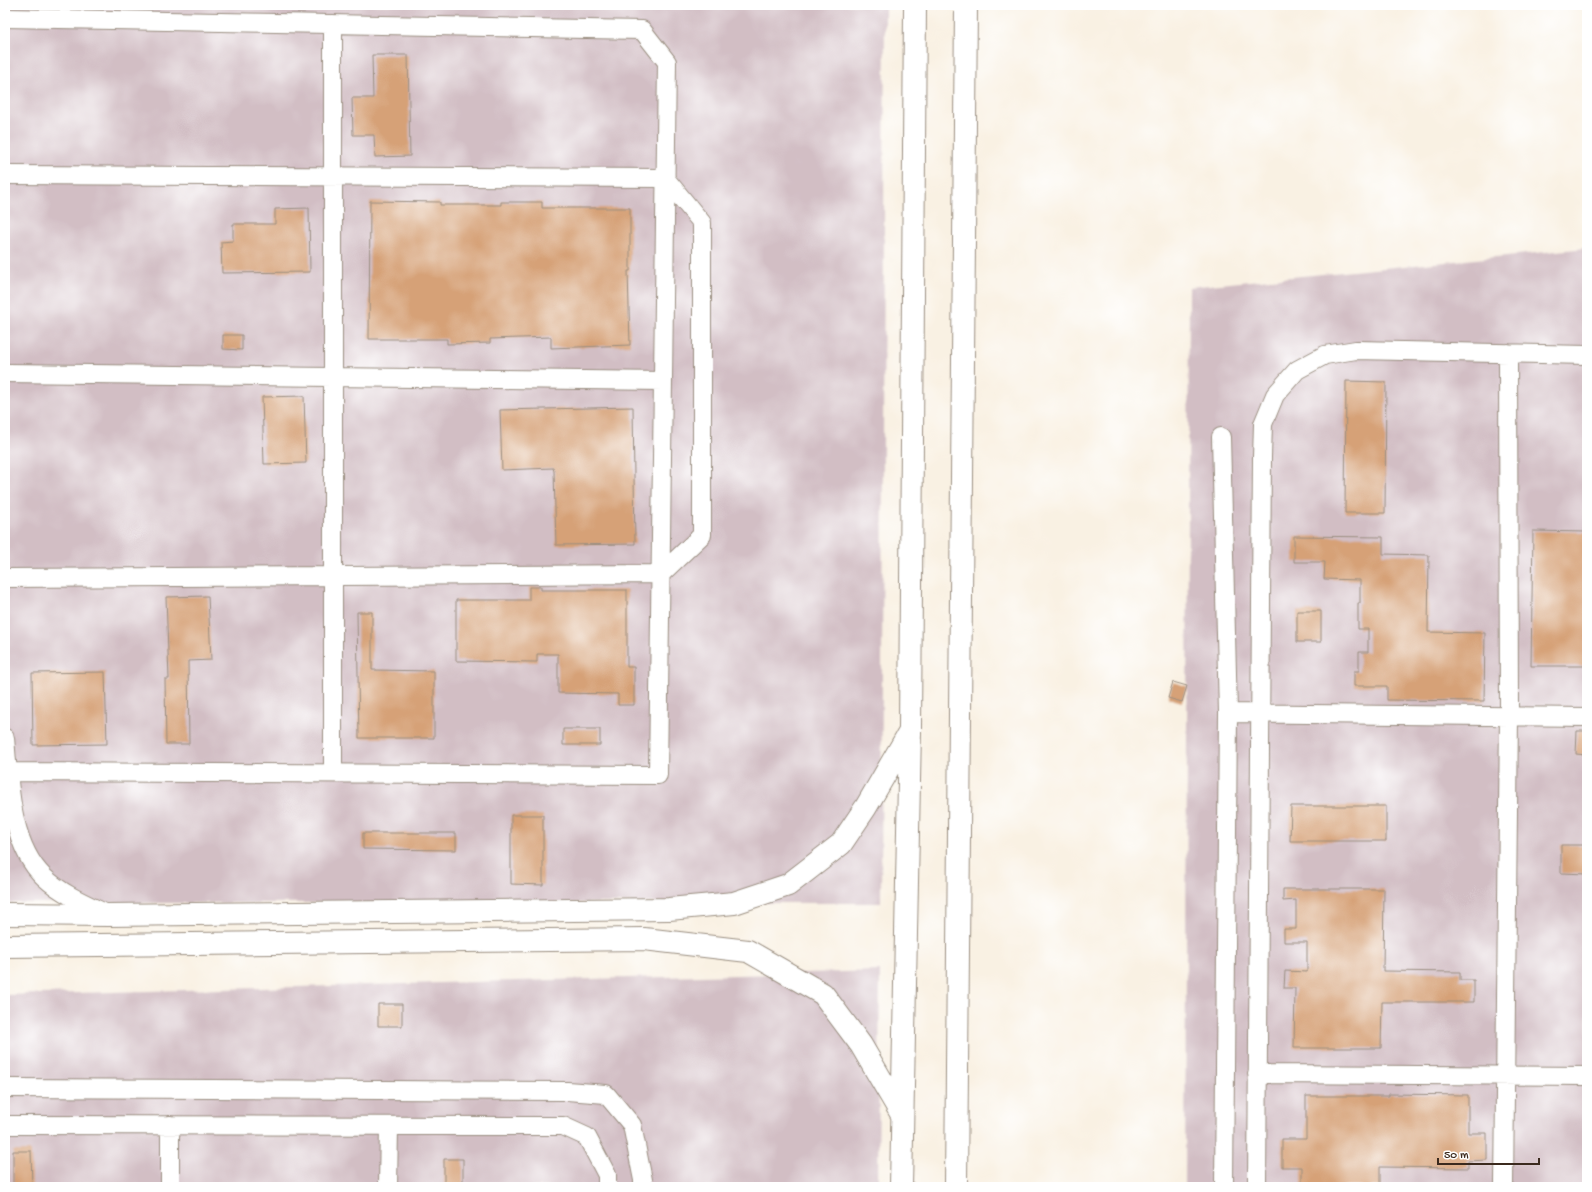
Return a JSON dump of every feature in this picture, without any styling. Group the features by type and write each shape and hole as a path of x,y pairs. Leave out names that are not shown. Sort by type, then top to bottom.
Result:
{"main road":[{"path":"901,1187 910,730 915,5"},
{"path":"956,1187 966,5"},
{"path":"5,914 298,913 669,909 734,903 788,885 841,844 866,807 910,730"},
{"path":"298,913 298,943"},
{"path":"5,946 644,939 748,951 823,994 861,1045 902,1115"}],"street":[{"path":"5,18 642,30 667,62 658,775 7,772"},
{"path":"333,774 334,24"},
{"path":"5,176 665,178"},
{"path":"5,578 660,574 702,535 702,223 665,178"},
{"path":"1256,1187 1264,424 1275,395 1297,370 1324,355 1356,350 1587,355"},
{"path":"1504,1187 1509,716 1508,354"},
{"path":"5,373 663,381"},
{"path":"1221,437 1228,713 1224,1187"},
{"path":"1228,713 1587,717"},
{"path":"5,738 7,772 12,806 19,834 29,857 43,877 65,894 108,914"},
{"path":"1258,1074 1587,1076"},
{"path":"5,1088 567,1091 606,1094 632,1125 643,1180 643,1187"},
{"path":"5,1125 563,1126 587,1137 607,1175 607,1187"},
{"path":"170,1125 170,1187"},
{"path":"388,1187 389,1126"}],"shaded area":[{"path":"5,5 885,5 881,903 5,903"},
{"path":"1587,248 1587,1187 1185,1187 1189,287"},
{"path":"880,971 878,1187 5,1187 5,995"}],"building":[{"path":"372,55 408,55 410,156 375,157 374,135 353,135 352,98 373,98"},
{"path":"370,201 440,202 440,205 501,205 501,202 542,202 542,208 630,208 630,271 628,271 630,345 551,348 551,337 490,339 490,343 447,344 447,339 369,339"},
{"path":"309,208 310,272 222,273 221,242 233,241 233,224 275,224 275,209"},
{"path":"223,335 242,335 242,350 223,349"},
{"path":"1346,381 1386,382 1385,513 1345,513"},
{"path":"304,396 306,463 264,464 262,397"},
{"path":"633,407 635,544 556,545 553,468 502,470 500,410"},
{"path":"1533,531 1587,532 1587,666 1531,666"},
{"path":"1294,536 1383,537 1383,554 1429,555 1428,632 1485,633 1484,701 1387,700 1387,686 1354,686 1354,671 1359,671 1359,652 1368,652 1368,629 1358,629 1360,580 1324,579 1325,562 1294,562"},
{"path":"529,587 541,587 541,590 627,590 627,667 634,667 634,705 618,705 618,694 558,693 558,654 537,654 537,662 456,661 456,600 529,600"},
{"path":"208,596 211,660 188,661 189,744 166,744 165,679 169,679 166,597"},
{"path":"1297,611 1321,611 1321,642 1297,642"},
{"path":"357,612 372,612 372,670 434,671 434,738 359,738"},
{"path":"105,672 107,744 33,745 32,673"},
{"path":"1173,682 1187,686 1182,702 1168,698"},
{"path":"563,729 600,729 600,745 563,745"},
{"path":"1577,731 1587,731 1587,755 1576,754"},
{"path":"1291,806 1386,806 1386,841 1290,841"},
{"path":"511,815 543,815 543,885 511,884"},
{"path":"363,833 456,833 456,850 363,849"},
{"path":"1561,845 1587,845 1587,874 1561,873"},
{"path":"1283,889 1384,889 1383,971 1460,972 1460,980 1474,980 1474,1002 1382,1002 1381,1048 1294,1048 1295,988 1284,988 1285,971 1307,972 1307,942 1284,942 1284,929 1296,929 1296,900 1283,901"},
{"path":"378,1004 402,1004 402,1026 378,1026"},
{"path":"1389,1094 1468,1095 1468,1133 1487,1133 1487,1160 1468,1161 1468,1168 1380,1167 1380,1187 1302,1187 1302,1167 1282,1167 1282,1139 1306,1139 1306,1096 1389,1096"},
{"path":"13,1151 31,1151 32,1187 13,1187"},
{"path":"444,1159 463,1159 463,1187 444,1187"}]}
